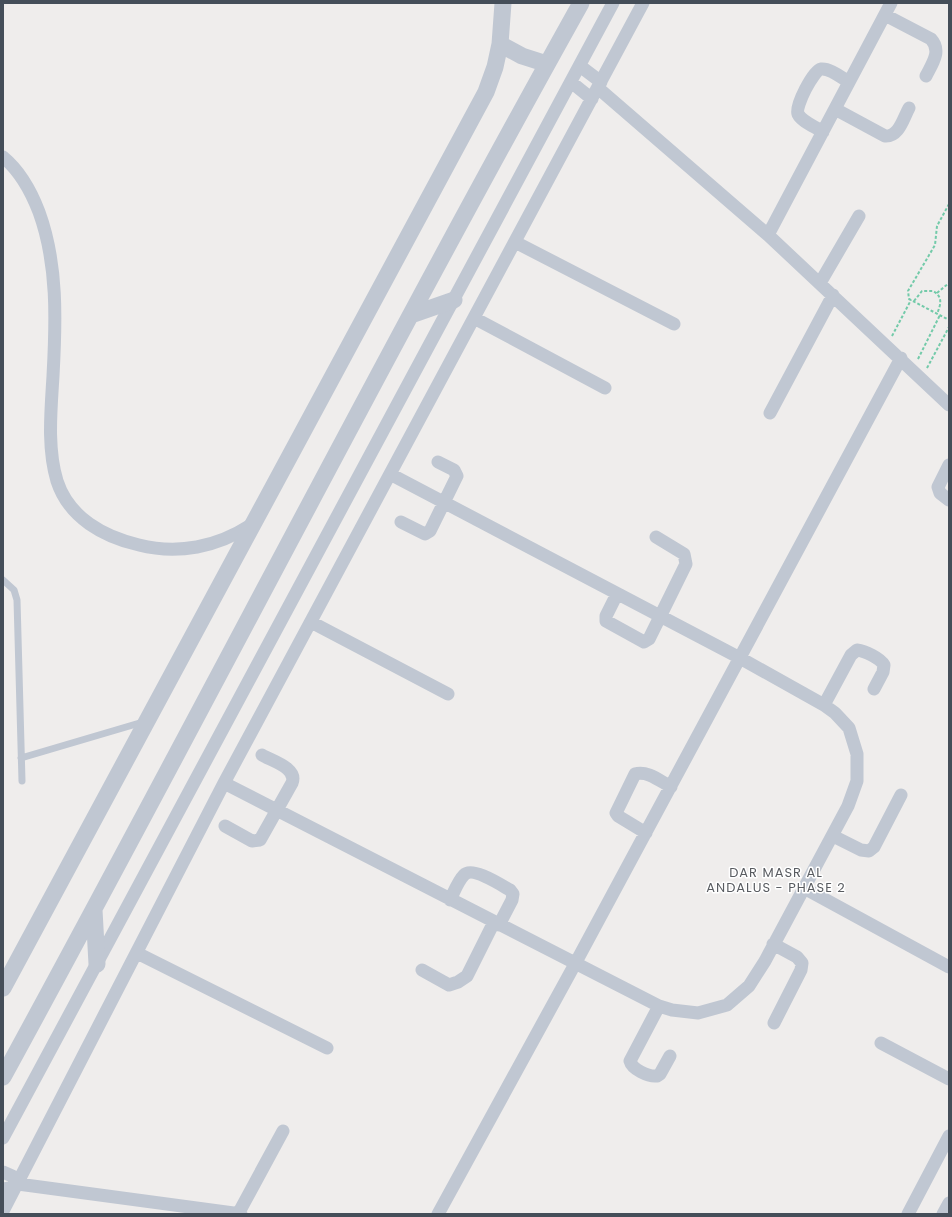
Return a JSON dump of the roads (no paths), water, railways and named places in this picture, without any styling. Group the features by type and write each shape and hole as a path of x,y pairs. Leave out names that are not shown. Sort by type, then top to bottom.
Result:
{"street":[{"path":"3,1077 94,910 411,315 581,3"},
{"path":"3,1138 613,3"},
{"path":"3,1211 224,784 643,3"},
{"path":"768,235 891,3"},
{"path":"3,988 251,525 486,92 495,67 500,44 500,7"},
{"path":"885,15 934,42 936,47 936,57 926,76"},
{"path":"500,44 522,56 547,64"},
{"path":"580,66 597,89 768,235 913,369 949,405"},
{"path":"823,132 800,116 797,108 814,74 819,70 825,69 849,82"},
{"path":"571,82 597,89"},
{"path":"835,109 885,136 889,136 897,131 909,108"},
{"path":"3,157 23,179 34,198 43,223 50,253 54,322 51,442 57,481 68,502 82,519 101,532 126,542 158,548 191,548 212,544 233,536 251,525"},
{"path":"820,283 860,216"},
{"path":"515,242 674,324"},
{"path":"770,413 834,296"},
{"path":"411,315 454,300"},
{"path":"474,318 606,388"},
{"path":"438,1214 671,787 901,358"},
{"path":"401,522 424,534 428,533 445,503 457,476 454,470 438,462"},
{"path":"949,465 938,487 940,493 949,500"},
{"path":"224,784 659,1006 672,1010 698,1013 727,1004 749,986 833,836 848,806 857,781 857,754 849,728 824,705 740,658 390,474"},
{"path":"617,594 606,616 606,621 638,640 644,642 649,639 686,564 684,554 656,537"},
{"path":"311,622 448,694"},
{"path":"824,705 851,655 857,650 880,660 884,666 883,672 874,689"},
{"path":"224,826 252,841 258,841 262,838 292,782 292,771 262,755"},
{"path":"646,832 618,816 616,813 635,774 642,772 671,787"},
{"path":"833,836 861,850 869,851 874,847 901,795"},
{"path":"422,970 449,985 458,982 467,976 512,900 513,894 510,890 476,872 469,872 464,875 450,900"},
{"path":"804,888 949,967"},
{"path":"94,910 97,964"},
{"path":"773,944 797,957 802,963 801,970 774,1023"},
{"path":"137,953 327,1048"},
{"path":"659,1006 630,1061 634,1067 649,1075 657,1076 660,1074 670,1056"},
{"path":"881,1043 949,1079"},
{"path":"238,1214 282,1131"},
{"path":"908,1214 949,1136"},
{"path":"3,1172 12,1176 18,1184 241,1214"},
{"path":"3,1189 13,1188 18,1184"},
{"path":"943,1214 949,1203"}],"lane":[{"path":"3,580 14,590 17,600 22,781"},
{"path":"21,758 145,722"}],"district":[{"name":"DAR MASR AL ANDALUS - PHASE 2","path":"776,880"}]}
